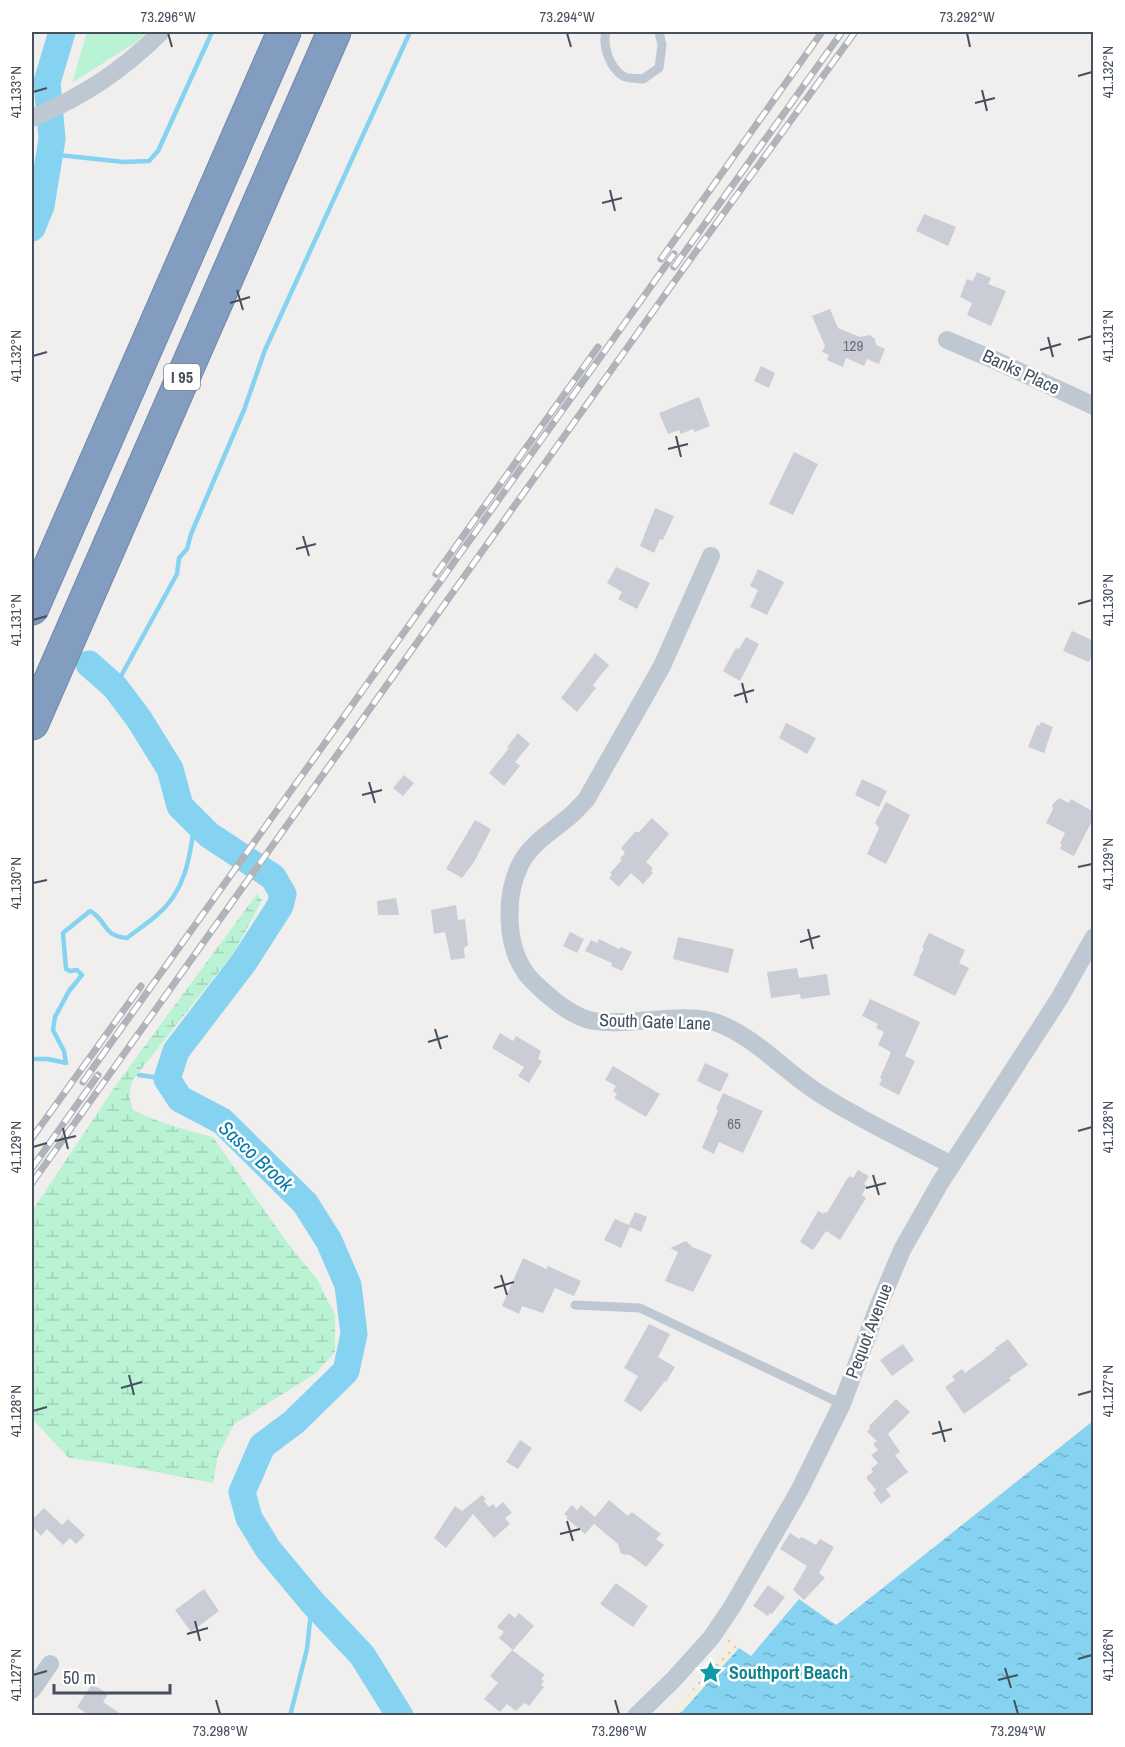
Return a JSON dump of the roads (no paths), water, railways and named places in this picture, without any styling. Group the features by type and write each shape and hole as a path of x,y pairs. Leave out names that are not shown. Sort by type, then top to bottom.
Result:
{"highway":[{"name":"I 95","path":"32,608 284,32"},
{"name":"I 95","path":"32,723 334,32"}],"street":[{"path":"32,118 61,106 98,84 136,57 161,32"},
{"name":"Banks Place","path":"947,340 1094,406"},
{"name":"South Gate Lane","path":"711,556 662,666 586,800 547,833 521,862 510,902 509,922 514,949 525,972 555,1001 579,1016 593,1021 623,1022 664,1019 717,1022 743,1034 819,1094 952,1165"},
{"name":"Pequot Avenue","path":"636,1716 711,1638 732,1607 799,1491 842,1404 878,1306 902,1250 952,1165 1059,999 1094,937"},
{"path":"32,1690 50,1664"}],"lane":[{"path":"606,32 604,38 609,61 624,76 643,79 659,68 662,45 658,32"},
{"path":"575,1305 640,1308 842,1404"}],"water":[{"path":"1093,1421 1093,1715 679,1715 739,1648 751,1656 799,1599 836,1625"}],"waterway":[{"name":"Sasco Brook","path":"32,228 41,206 52,139 47,82 62,32"},
{"path":"49,154 124,162 149,161 158,151 212,32"},
{"path":"115,687 177,574 179,558 187,549 191,534 244,410 265,350 410,32"},
{"name":"Sasco Brook","path":"89,664 115,687 139,719 170,769 180,806 209,835 273,877 283,894 280,906 244,962 176,1051 167,1079 180,1099 222,1121 305,1203 329,1241 348,1285 354,1334 346,1371 294,1422 262,1446 242,1492 249,1518 268,1549 312,1602 362,1655 400,1716"},
{"path":"32,1059 48,1059 66,1063 64,1051 53,1030 55,1017 69,991 82,975 77,970 66,969 63,933 90,911 113,934 127,938 154,918 167,906 180,884 188,860 195,821"},
{"path":"139,1075 167,1079"},
{"name":"Sasco Brook","path":"290,1716 307,1649 312,1602"}],"railway":[{"path":"661,259 822,32"},
{"path":"674,267 842,32"},
{"path":"32,1183 684,268 855,32"},
{"path":"83,1082 674,254"},
{"path":"436,574 598,347"},
{"path":"32,1138 141,986"},
{"path":"32,1168 98,1075"}],"place":[{"name":"Southport Beach","path":"711,1673"}]}
